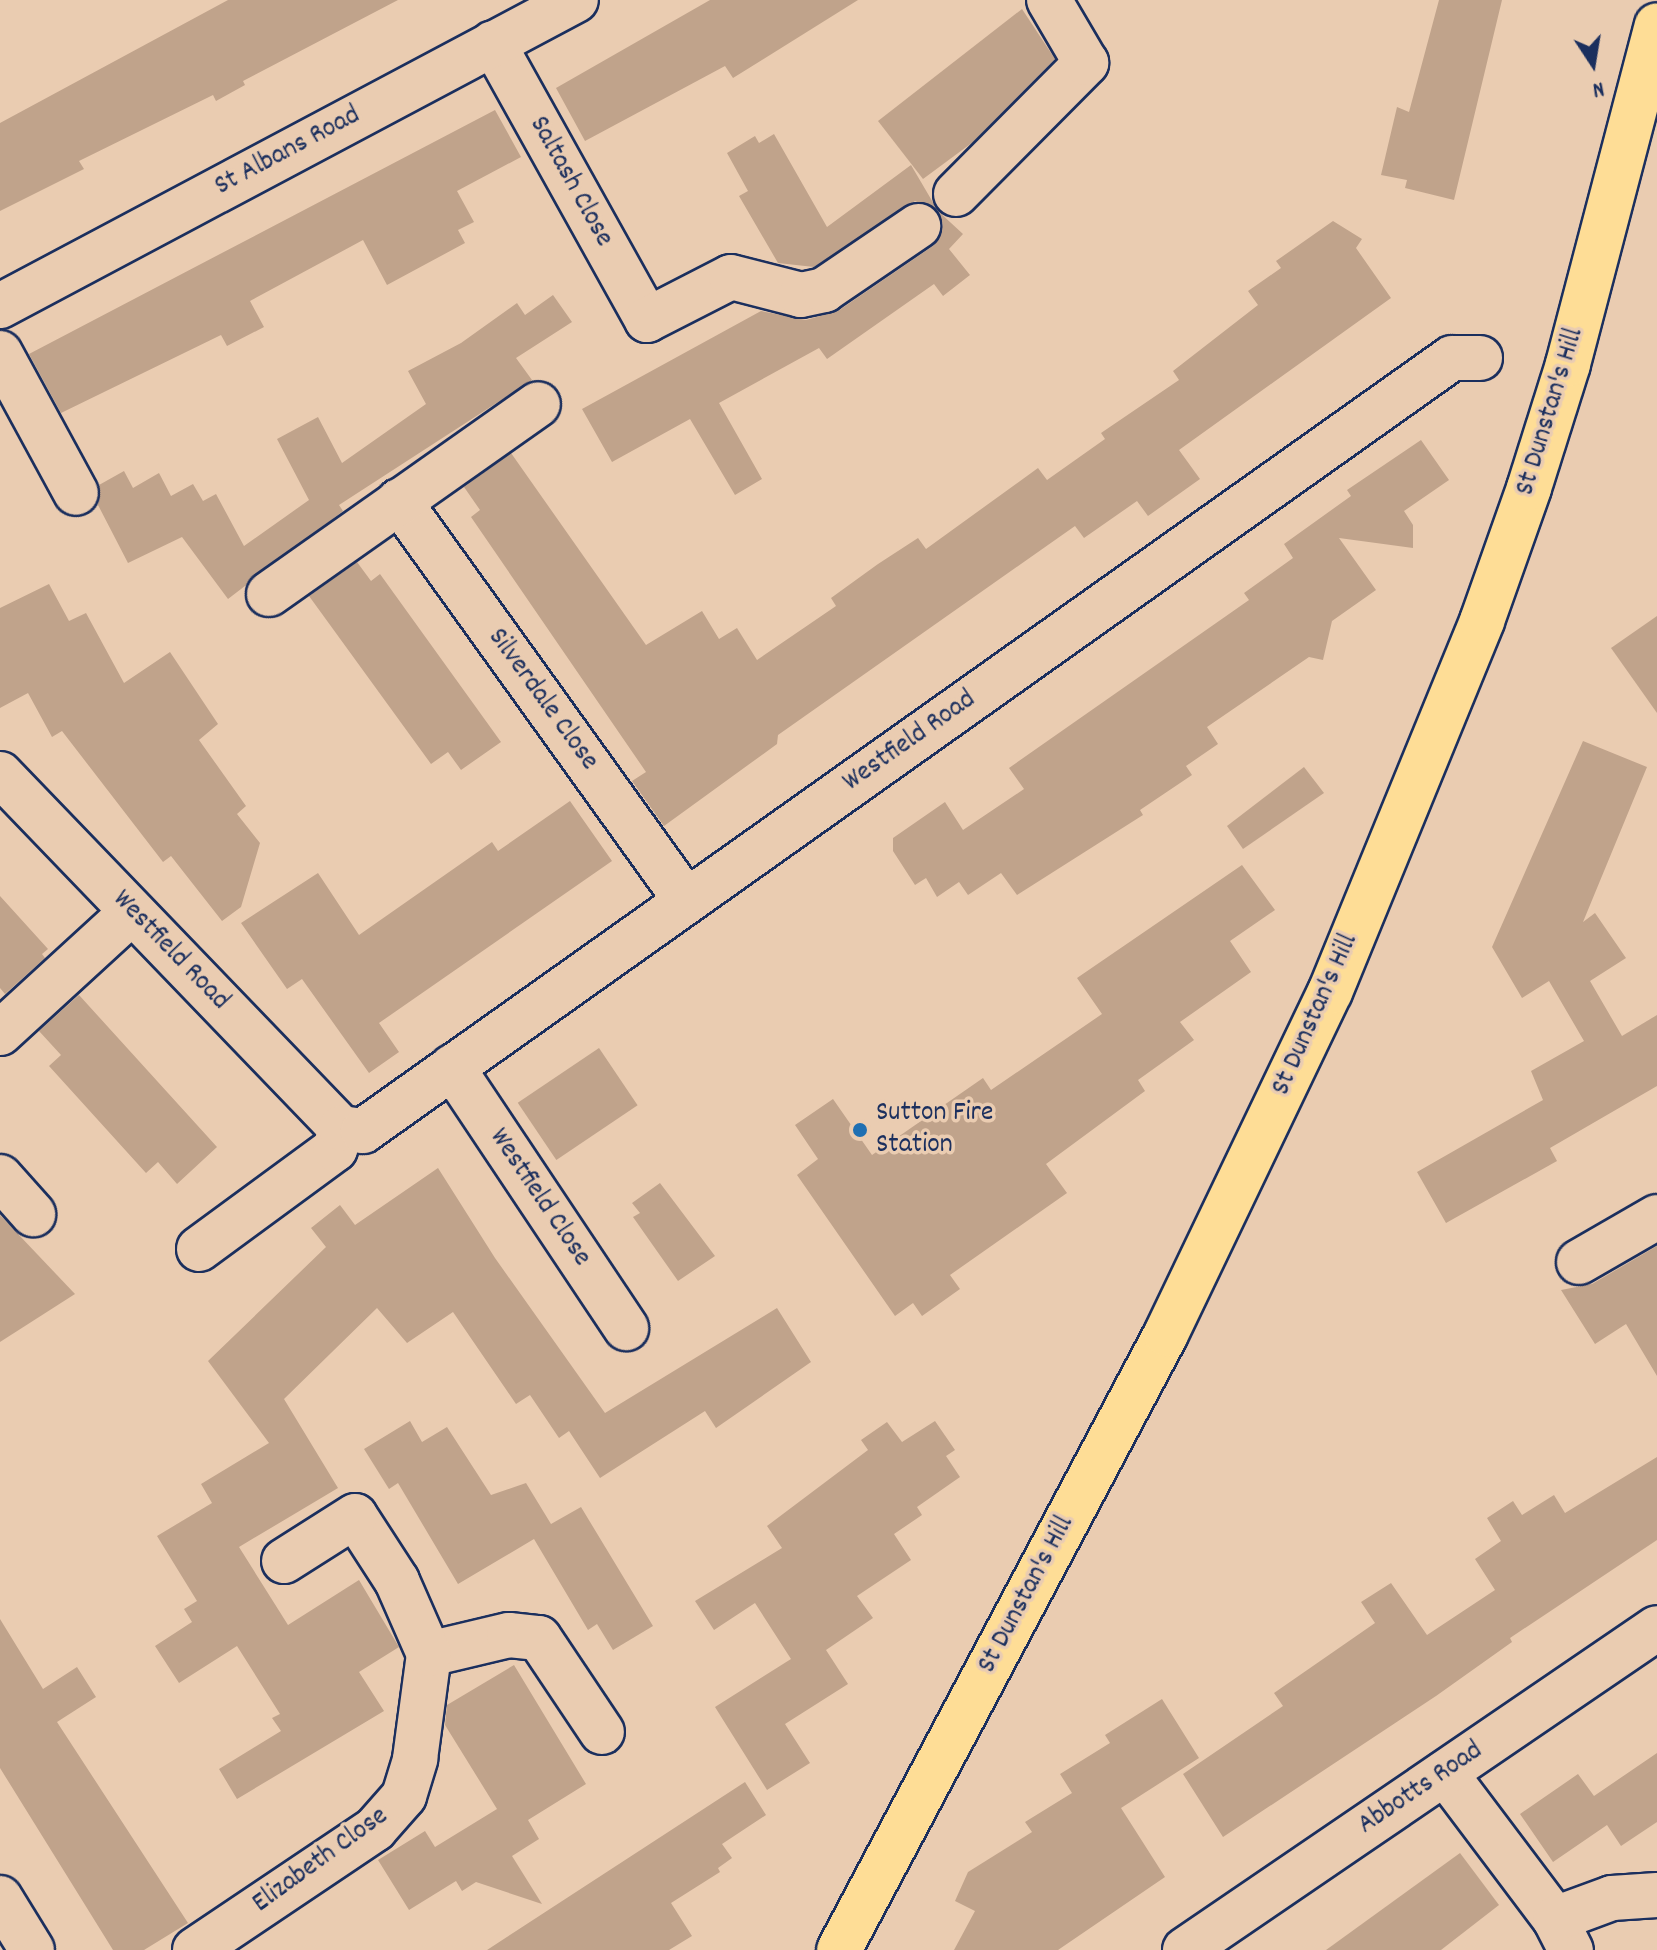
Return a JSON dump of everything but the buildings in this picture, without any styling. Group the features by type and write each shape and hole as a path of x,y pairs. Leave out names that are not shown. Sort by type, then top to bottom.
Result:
{"highway":[{"name":"St Dunstan's Hill","path":"839,1950 1166,1334 1330,992 1482,621 1529,488 1568,364 1657,25"}],"street":[{"name":"St Albans Road","path":"0,306 576,0"},
{"path":"956,194 1086,63 1049,0"},
{"name":"Saltash Close","path":"493,43 647,320 731,277 801,295 824,290 918,226"},
{"path":"0,353 76,493"},
{"name":"Westfield Road","path":"0,774 341,1128 363,1131 684,898 1452,358 1480,358"},
{"path":"269,594 538,404"},
{"name":"Silverdale Close","path":"399,501 684,898"},
{"path":"0,1033 132,912"},
{"name":"Westfield Close","path":"452,1067 626,1328"},
{"path":"199,1249 335,1149 341,1128"},
{"path":"0,1177 33,1214"},
{"path":"1579,1262 1657,1217"},
{"path":"284,1561 355,1516 397,1581 429,1654 509,1635 539,1638 602,1732"},
{"name":"Abbotts Road","path":"1185,1950 1657,1628"},
{"name":"Elizabeth Close","path":"195,1950 391,1814 404,1796 415,1759 429,1654"},
{"path":"1445,1773 1563,1934 1612,1898 1657,1895"},
{"path":"0,1898 32,1950"}],"place":[{"name":"Sutton Fire Station","path":"860,1130"}]}
